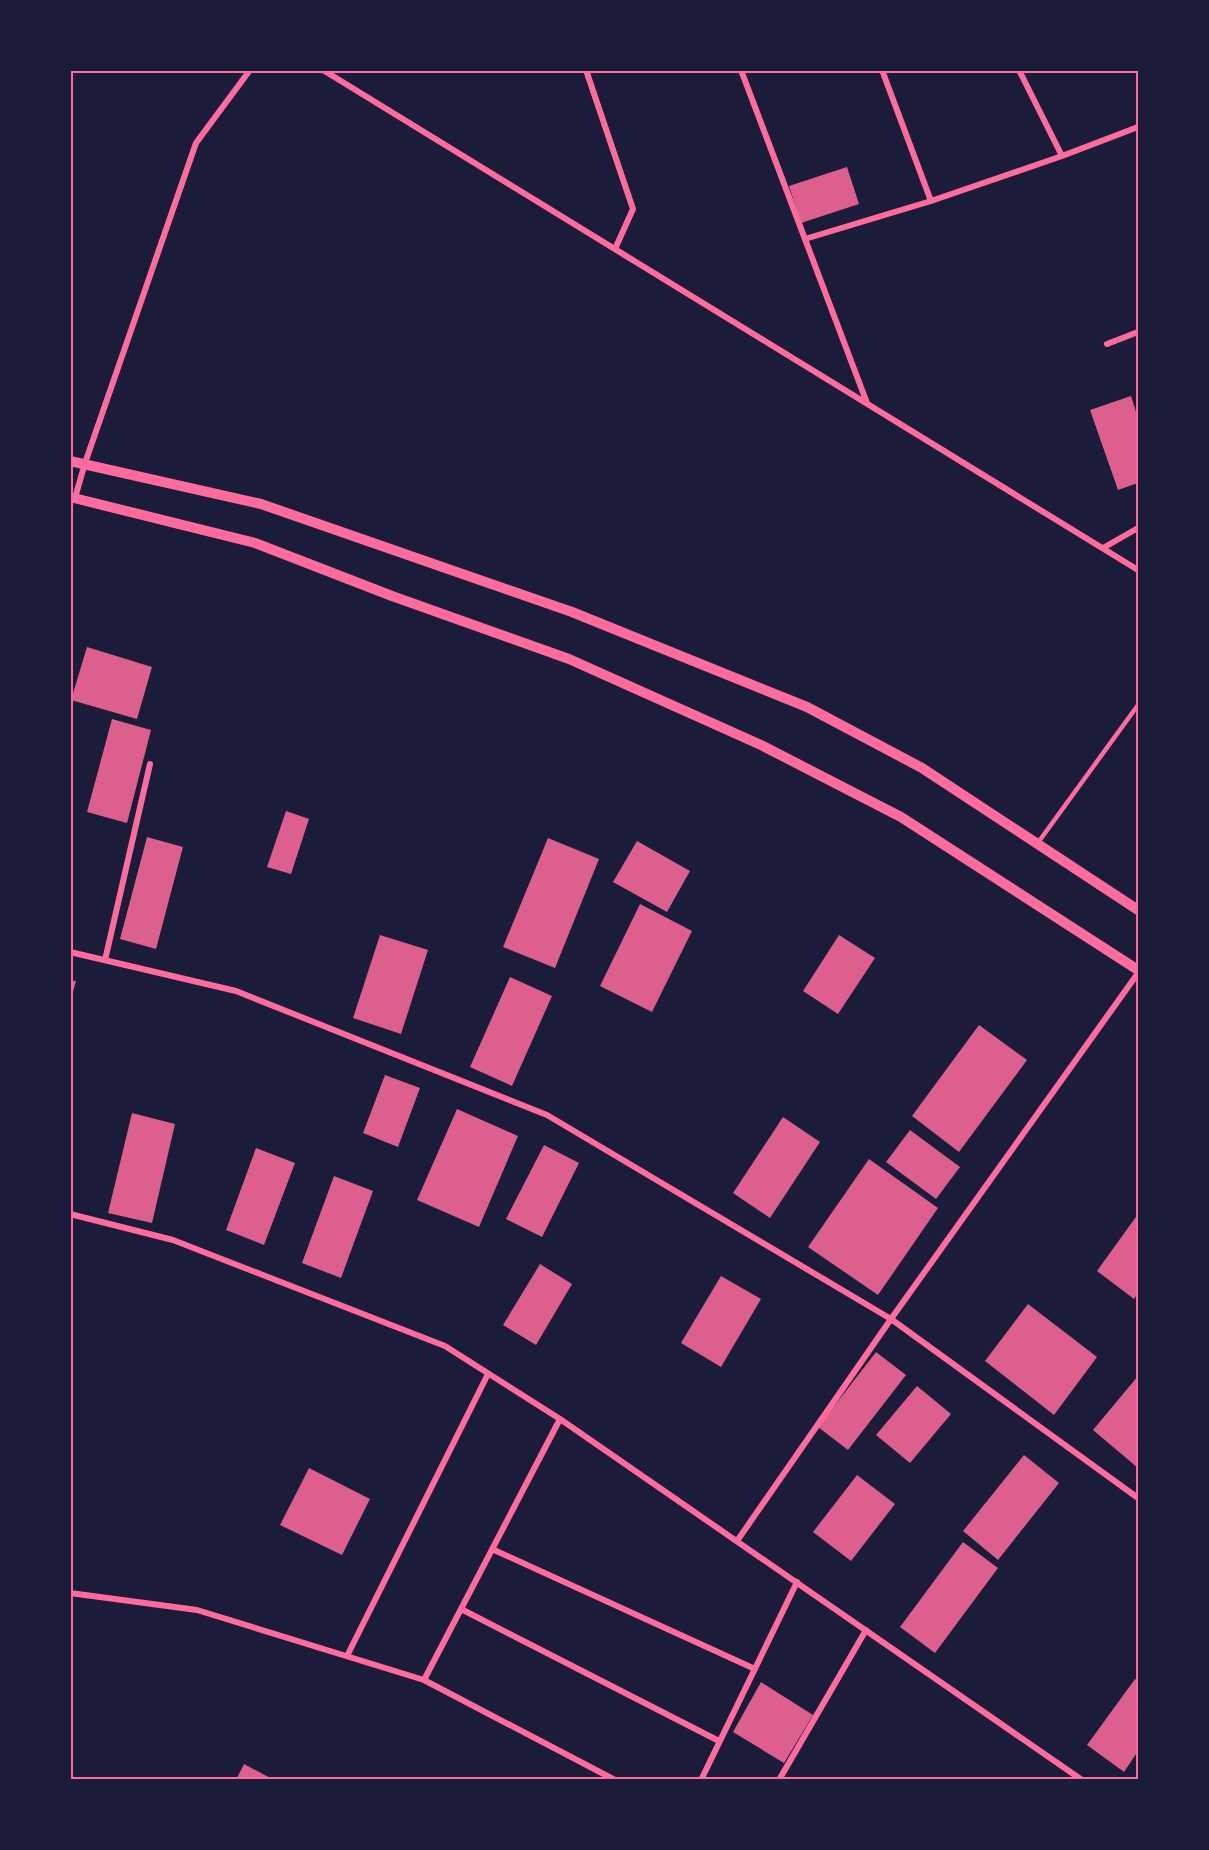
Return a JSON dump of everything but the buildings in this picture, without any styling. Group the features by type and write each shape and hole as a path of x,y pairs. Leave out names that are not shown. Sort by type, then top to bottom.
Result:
{"street":[{"path":"250,70 196,143 73,498 255,543 392,596 580,664 761,745 901,817 1138,971 891,1319 737,1542"},
{"path":"323,70 1138,570"},
{"path":"586,70 633,209 615,249"},
{"path":"741,70 867,404"},
{"path":"882,70 931,201"},
{"path":"1019,70 1062,156"},
{"path":"805,239 931,201 1138,128"},
{"path":"1107,344 1138,332"},
{"path":"70,461 261,504 593,621 807,707 922,768 1138,910"},
{"path":"1103,548 1138,528"},
{"path":"105,960 150,764"},
{"path":"70,952 236,992 547,1115 891,1319 1138,1498"},
{"path":"70,1214 173,1240 445,1346 560,1419 1082,1779"},
{"path":"347,1656 488,1374"},
{"path":"424,1680 560,1419"},
{"path":"492,1549 755,1669"},
{"path":"700,1779 797,1582"},
{"path":"70,1593 197,1610 424,1680 615,1779"},
{"path":"461,1609 719,1741"},
{"path":"779,1779 866,1630"}],"lane":[{"path":"1037,844 1138,705"}]}
